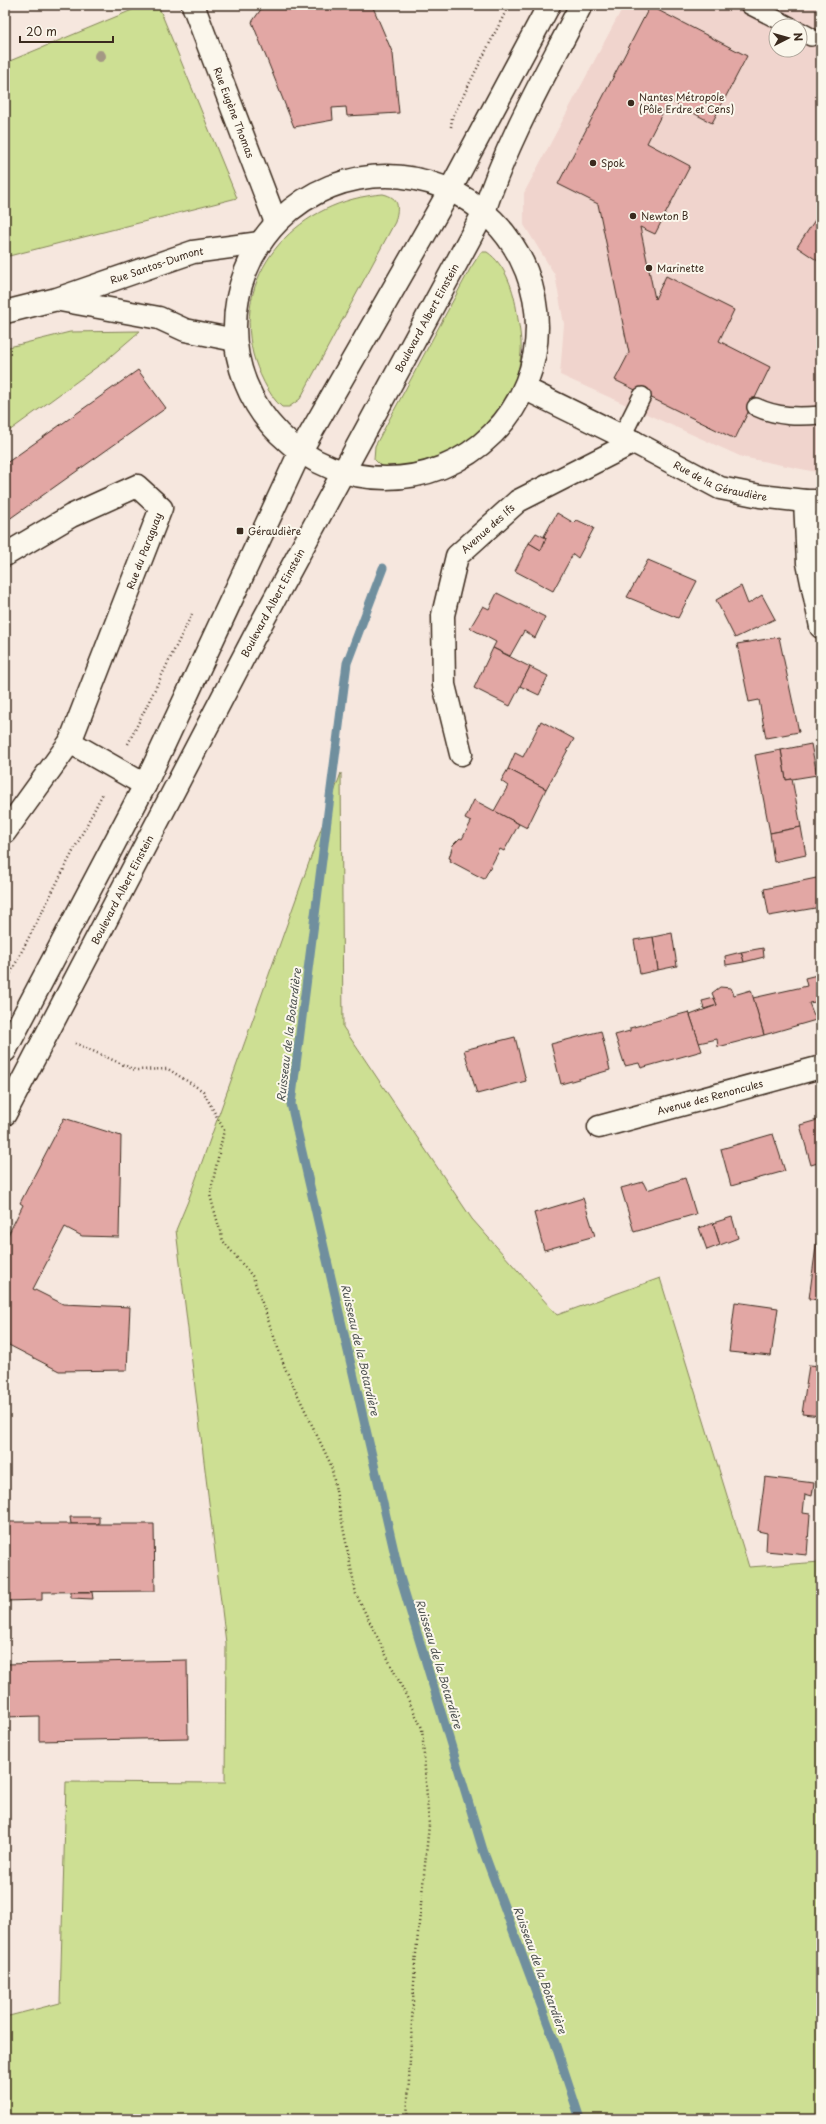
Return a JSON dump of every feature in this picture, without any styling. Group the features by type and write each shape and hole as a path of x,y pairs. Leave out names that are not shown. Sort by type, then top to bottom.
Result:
{"street":[{"name":"Rue Eugène Thomas","path":"194,5 275,220"},
{"path":"5,1051 145,785 300,452 450,190 549,5"},
{"name":"Boulevard Albert Einstein","path":"5,1114 254,637 484,212 493,183 521,118 581,5"},
{"path":"389,176 413,178 450,190 484,212 510,240 528,276 535,319 533,360 526,389 513,410 485,443 444,468 419,475 385,480 343,473 300,452 274,429 249,392 240,366 235,340 236,309 241,282 260,243 275,220 307,198 347,181 389,176"},
{"name":"Rue Santos-Dumont","path":"5,312 57,299 193,252 260,243"},
{"name":"Rue Santos-Dumont","path":"57,299 159,318 186,330 235,340"},
{"name":"Rue de la Géraudière","path":"526,389 628,439 720,488 760,496 813,501 808,563 821,628"},
{"name":"Avenue des Ifs","path":"461,754 444,685 443,615 457,556 518,501 628,439"},
{"name":"Rue du Paraguay","path":"5,556 71,516 137,486 161,508 70,742 5,832"},
{"path":"70,742 145,785"},
{"name":"Avenue des Renoncules","path":"599,1127 821,1067"}],"lane":[{"path":"749,5 774,18"},
{"path":"628,439 642,396"},
{"path":"756,407 771,414 783,416 821,415"}],"path":[{"path":"75,1043 135,1070 168,1069 203,1091 224,1130 210,1195 223,1241 253,1277 285,1368 331,1465 356,1594 422,1728 429,1824 415,1963 407,2119"}],"shaded area":[{"path":"624,5 821,5 821,473 742,457 560,375 564,324 555,275 524,225 524,193"}],"green space":[{"path":"144,5 158,5 237,198 5,257 5,63"},
{"path":"383,194 393,198 397,204 395,222 300,399 289,407 282,407 268,390 257,367 253,354 249,323 253,294 263,267 279,244 300,225 325,209 353,199"},
{"path":"481,252 487,252 494,257 504,271 511,287 516,305 521,338 521,353 516,379 506,401 492,421 475,438 455,451 432,460 408,466 382,467 374,459 375,446 470,269"},
{"path":"140,331 105,361 5,434 5,348 70,332"},
{"path":"341,773 343,1027 472,1219 557,1315 660,1278 749,1567 821,1562 821,2119 5,2119 5,2017 60,2003 66,1782 225,1783 226,1643 176,1230 188,1201"}],"building":[{"path":"264,5 372,5 393,54 399,113 347,116 346,107 332,108 333,120 294,127 252,22"},
{"name":"Newton B","path":"650,6 747,56 712,123 669,100 647,143 690,166 655,234 640,227 655,299 666,276 734,310 719,341 770,367 735,439 615,380 629,353 598,204 558,184"},
{"path":"821,211 821,263 797,247"},
{"path":"138,370 166,408 5,522 5,464"},
{"path":"557,513 574,523 577,520 594,528 578,558 573,554 553,591 515,571 529,543 541,550 546,538 544,536"},
{"path":"536,533 546,538 541,550 529,543"},
{"path":"648,560 697,581 678,618 627,597"},
{"path":"741,586 748,604 762,595 775,619 735,638 716,600"},
{"path":"497,593 545,617 535,638 524,631 510,656 493,648 496,642 470,628 483,606 489,609"},
{"path":"779,637 799,732 766,738 759,700 749,702 737,644"},
{"path":"493,648 530,667 510,706 474,688"},
{"path":"530,667 548,676 539,695 520,686"},
{"path":"541,721 574,739 546,789 508,769 515,753 523,757"},
{"path":"811,744 817,775 786,780 781,750"},
{"path":"781,750 786,780 792,779 801,827 770,833 755,755"},
{"path":"508,769 546,789 527,828 494,811 508,786 501,781"},
{"path":"474,800 519,824 504,851 500,849 484,879 450,861 451,859 449,858 453,845 460,838 462,839 471,822 465,819"},
{"path":"801,827 806,855 774,862 770,833"},
{"path":"821,877 821,907 769,916 764,889"},
{"path":"818,907 821,907 821,924"},
{"path":"672,933 677,966 658,970 653,937"},
{"path":"653,937 658,970 640,974 634,940"},
{"path":"763,948 764,957 744,962 741,952"},
{"path":"741,952 744,962 726,965 725,956"},
{"path":"821,974 821,1001 809,1003 816,1020 764,1035 753,998 807,986 805,978"},
{"path":"720,987 731,988 734,995 751,990 764,1035 718,1047 717,1039 699,1043 690,1015 717,1005 712,993"},
{"path":"714,998 717,1005 704,1009 702,1001"},
{"path":"689,1012 702,1051 641,1068 639,1063 625,1066 615,1035 630,1031 630,1028"},
{"path":"601,1031 610,1070 561,1084 551,1044"},
{"path":"515,1037 526,1081 477,1094 464,1050"},
{"path":"64,1118 121,1136 119,1237 82,1236 65,1227 33,1289 63,1304 130,1307 127,1370 59,1371 5,1343 5,1241 23,1205 20,1203"},
{"path":"821,1119 821,1162 811,1165 800,1125"},
{"path":"773,1134 785,1171 731,1186 721,1149"},
{"path":"685,1178 696,1214 634,1232 621,1188 643,1182 647,1190"},
{"path":"583,1198 595,1236 544,1250 534,1213"},
{"path":"732,1217 738,1238 720,1245 713,1223"},
{"path":"713,1223 720,1245 707,1250 699,1228"},
{"path":"818,1231 821,1232 821,1300 809,1299"},
{"path":"735,1302 778,1308 771,1356 729,1352"},
{"path":"809,1365 821,1366 821,1416 802,1414"},
{"path":"765,1477 814,1483 812,1496 805,1494 803,1513 810,1514 807,1555 766,1551 767,1533 758,1531"},
{"path":"70,1517 99,1517 99,1524 71,1524"},
{"path":"5,1522 41,1522 41,1524 154,1524 155,1591 42,1592 42,1600 5,1601"},
{"path":"71,1592 92,1592 93,1599 71,1598"},
{"path":"187,1660 188,1738 39,1741 39,1716 5,1717 5,1664"}],"waterway":[{"name":"Ruisseau de la Botardière","path":"383,568 347,663 291,1104 400,1577 483,1850 555,2043 580,2119"}],"place":[{"name":"Nantes Métropole (Pôle Erdre et Cens)","path":"631,103"},
{"name":"Spok","path":"593,163"},
{"name":"Newton B","path":"633,216"},
{"name":"Marinette","path":"649,268"},
{"name":"Géraudière","path":"240,531"}]}
